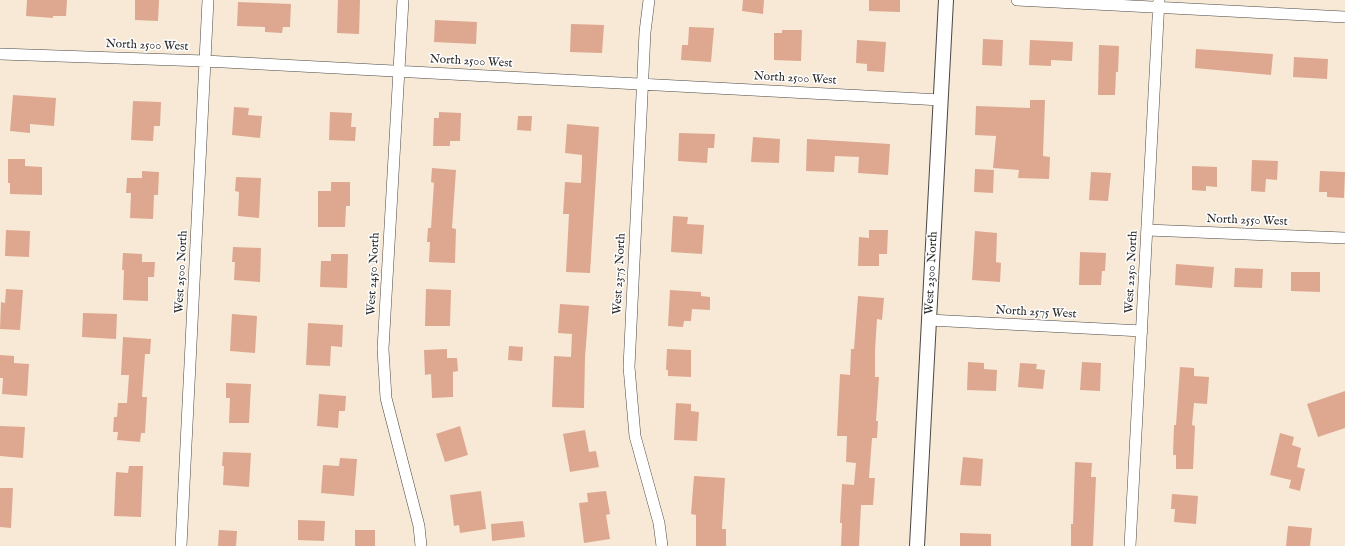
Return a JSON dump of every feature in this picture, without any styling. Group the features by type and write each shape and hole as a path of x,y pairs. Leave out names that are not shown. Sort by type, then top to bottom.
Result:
{"street":[{"name":"West 2500 North","path":"181,546 208,0"},
{"name":"West 2450 North","path":"403,0 383,349 386,398 419,526 421,546"},
{"name":"West 2375 North","path":"649,0 645,32 642,84 629,366 635,436 659,523 662,546"},
{"name":"West 2300 North","path":"918,546 946,0"},
{"path":"1017,0 1159,4 1345,17"},
{"name":"West 2250 North","path":"1130,546 1159,4"},
{"name":"North 2500 West","path":"0,54 205,61 941,100"},
{"name":"North 2550 West","path":"1147,230 1345,238"},
{"name":"North 2575 West","path":"929,320 1142,331"}],"building":[{"path":"27,0 67,0 66,16 53,16 53,18 26,16"},
{"path":"135,0 159,0 158,21 135,20"},
{"path":"338,0 360,0 359,34 337,33"},
{"path":"743,0 764,0 763,14 742,11"},
{"path":"869,0 900,0 900,12 869,11"},
{"path":"238,2 291,4 290,27 283,27 282,33 265,32 265,27 237,26"},
{"path":"435,20 477,22 476,44 434,42"},
{"path":"571,24 604,25 602,53 570,52"},
{"path":"689,27 714,28 711,62 681,60 682,45 688,45"},
{"path":"782,30 802,30 801,61 774,60 774,33 782,33"},
{"path":"983,39 1003,40 1002,66 982,65"},
{"path":"857,40 886,42 884,72 867,71 867,64 856,63"},
{"path":"1030,40 1073,42 1072,61 1051,60 1051,66 1029,65"},
{"path":"1099,45 1119,46 1115,95 1098,95"},
{"path":"1196,49 1273,54 1271,75 1195,68"},
{"path":"1294,57 1328,59 1327,79 1293,77"},
{"path":"13,95 56,98 54,126 30,124 30,133 10,131"},
{"path":"1030,100 1045,100 1043,156 1050,157 1049,179 1018,178 1019,170 993,168 996,136 975,135 976,106 1030,108"},
{"path":"133,101 161,102 160,126 154,126 153,141 131,140"},
{"path":"234,107 249,108 248,115 262,116 260,138 232,135"},
{"path":"330,112 352,113 351,127 356,127 355,141 329,140"},
{"path":"439,112 461,113 460,141 450,141 450,146 433,146 434,118 439,118"},
{"path":"518,116 532,116 531,131 517,130"},
{"path":"567,124 599,127 590,273 566,272 569,214 563,214 565,182 581,183 582,162 582,155 565,153"},
{"path":"679,133 715,134 714,148 708,148 707,163 678,161"},
{"path":"753,137 780,139 779,163 751,162"},
{"path":"807,139 890,144 888,175 858,173 859,157 835,156 834,172 806,171"},
{"path":"8,159 25,159 25,166 42,167 42,195 10,194 10,183 8,183"},
{"path":"1252,160 1278,161 1277,180 1266,179 1265,192 1251,191"},
{"path":"1192,166 1217,167 1217,187 1206,186 1206,191 1192,190"},
{"path":"432,168 456,170 452,228 456,229 455,263 429,262 430,242 427,242 428,228 431,228 434,183 431,182"},
{"path":"975,169 994,170 993,193 974,192"},
{"path":"142,171 159,172 158,195 154,195 153,219 130,218 131,193 126,193 127,178 142,178"},
{"path":"1320,171 1345,172 1344,198 1327,197 1327,192 1319,192"},
{"path":"1091,172 1111,173 1108,201 1089,200"},
{"path":"236,177 261,178 259,218 238,216 239,192 235,191"},
{"path":"331,182 350,182 350,206 346,206 345,227 318,227 318,191 331,191"},
{"path":"673,216 688,217 687,224 704,225 702,254 671,252"},
{"path":"6,230 30,231 29,257 5,256"},
{"path":"869,230 888,230 887,254 879,254 879,266 858,266 859,237 869,238"},
{"path":"975,231 997,233 996,262 1001,263 1000,282 972,280"},
{"path":"233,247 261,248 260,282 234,280 235,262 232,262"},
{"path":"1080,252 1106,253 1105,271 1102,271 1101,285 1079,285"},
{"path":"123,253 142,254 142,262 155,262 154,277 148,277 148,301 123,300"},
{"path":"331,254 348,254 347,288 320,287 321,261 331,261"},
{"path":"1176,264 1214,267 1212,288 1175,285"},
{"path":"1235,268 1263,269 1262,288 1234,287"},
{"path":"1291,272 1320,272 1320,292 1291,291"},
{"path":"6,289 23,290 20,330 0,329 1,302 5,303"},
{"path":"426,289 451,290 450,326 425,326"},
{"path":"670,290 701,292 701,296 710,297 710,310 692,309 691,321 684,321 683,327 668,326"},
{"path":"858,296 884,298 882,320 877,319 875,350 875,377 879,377 876,421 878,421 877,438 872,438 869,478 875,478 873,505 861,505 859,546 841,546 842,523 840,523 842,484 854,485 856,463 846,462 847,436 837,436 840,374 850,375 851,349 854,349"},
{"path":"560,304 589,306 585,357 584,408 552,407 554,356 571,357 572,334 558,333"},
{"path":"83,313 117,314 116,339 82,337"},
{"path":"232,314 257,316 255,353 230,351"},
{"path":"308,323 343,325 342,347 331,346 330,366 306,365"},
{"path":"123,337 151,339 150,354 145,354 142,397 147,397 145,433 141,433 140,442 117,440 118,432 113,432 114,417 117,417 118,403 127,403 129,375 121,375"},
{"path":"509,346 523,347 522,361 508,360"},
{"path":"447,349 447,358 457,358 458,371 453,372 453,397 432,398 431,374 425,375 424,350"},
{"path":"667,349 691,350 691,377 668,376 668,370 666,370"},
{"path":"0,355 14,356 14,363 29,364 27,396 2,394 3,378 0,378"},
{"path":"968,362 984,363 984,369 997,370 996,391 967,390"},
{"path":"1082,362 1101,363 1100,391 1080,390"},
{"path":"1020,363 1037,364 1036,369 1045,370 1043,389 1018,387"},
{"path":"1180,367 1194,368 1194,376 1209,377 1207,404 1194,403 1192,425 1195,426 1193,469 1176,469 1176,455 1173,455 1174,425 1176,425"},
{"path":"226,383 251,384 249,423 229,423 230,398 226,398"},
{"path":"1345,391 1345,428 1318,437 1307,404"},
{"path":"319,394 346,396 345,411 339,411 338,428 317,426"},
{"path":"676,403 691,404 691,411 699,412 697,441 674,440"},
{"path":"0,426 25,427 23,458 0,456"},
{"path":"460,426 468,455 445,462 436,434"},
{"path":"585,430 589,452 596,451 599,467 570,472 563,434"},
{"path":"1280,433 1294,437 1292,445 1301,448 1297,467 1305,469 1300,491 1289,488 1291,480 1270,475"},
{"path":"223,452 251,453 249,487 223,485"},
{"path":"963,457 983,459 981,486 960,485"},
{"path":"340,458 357,459 354,496 321,493 323,465 339,466"},
{"path":"1075,462 1092,463 1091,477 1096,477 1093,546 1071,546"},
{"path":"129,466 143,466 141,517 114,516 116,472 128,473"},
{"path":"694,476 725,478 722,529 726,529 726,546 696,546 696,515 691,514"},
{"path":"0,488 13,488 11,528 0,527"},
{"path":"481,491 486,529 460,533 459,525 454,526 450,495"},
{"path":"606,491 610,514 606,515 610,539 584,543 579,503 588,502 587,493"},
{"path":"1172,494 1198,496 1196,524 1174,522 1175,509 1171,509"},
{"path":"298,520 325,521 324,541 298,540"},
{"path":"523,521 525,537 492,541 491,524"},
{"path":"1288,526 1312,528 1310,546 1286,546"},
{"path":"219,530 237,531 236,546 218,546"},
{"path":"355,530 375,530 375,546 355,546"},
{"path":"960,533 991,534 991,546 960,546"}]}
